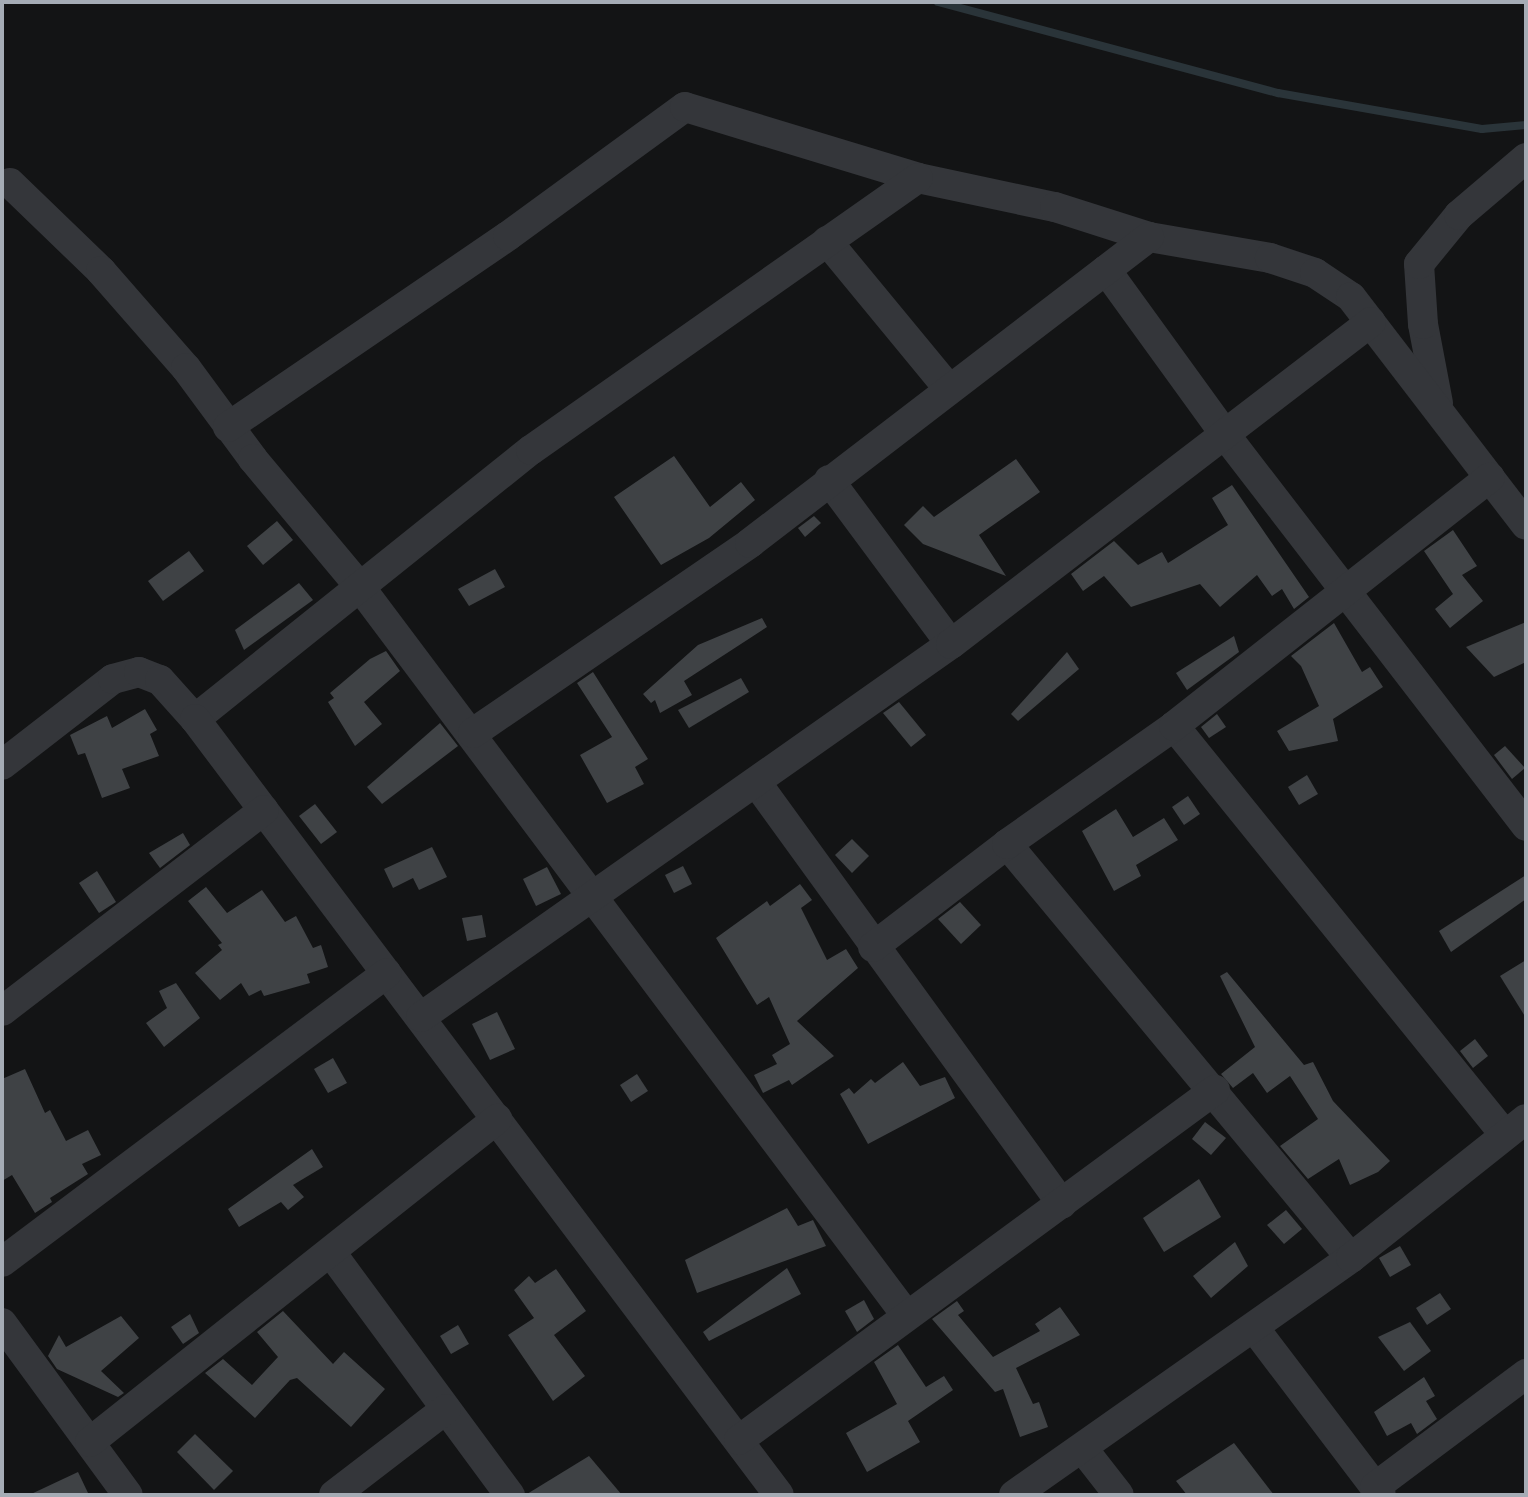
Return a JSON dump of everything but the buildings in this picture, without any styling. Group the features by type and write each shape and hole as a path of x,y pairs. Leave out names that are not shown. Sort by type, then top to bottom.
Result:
{"street":[{"path":"228,427 508,236 685,107 918,178 1055,207 1149,237 1270,258 1315,272 1351,297 1526,525"},
{"path":"1438,407 1423,324 1419,264 1460,215 1526,159"},
{"path":"195,719 531,450 918,178"},
{"path":"10,183 101,271 186,368 228,427 360,587 473,733 907,1316"},
{"path":"473,733 750,542 1149,237"},
{"path":"827,241 949,389"},
{"path":"1106,270 1226,436 1526,825"},
{"path":"421,1017 951,644 1226,436 1371,322"},
{"path":"873,947 1007,844 1174,726 1490,477"},
{"path":"829,480 951,644"},
{"path":"2,765 128,672 160,680 195,719 779,1495"},
{"path":"1014,1495 1255,1329 1351,1258 1515,1127 1174,726"},
{"path":"756,782 873,947 1062,1204"},
{"path":"2,1011 264,810"},
{"path":"1007,844 1215,1090 1351,1258"},
{"path":"2,1262 387,973"},
{"path":"738,1440 1215,1090"},
{"path":"90,1442 332,1254 498,1119"},
{"path":"332,1254 510,1495"},
{"path":"2,1323 128,1495"},
{"path":"1255,1329 1378,1491 1526,1374"},
{"path":"334,1495 446,1409"},
{"path":"1083,1449 1119,1495"}],"waterway":[{"path":"938,2 1278,93 1482,129 1526,125"}]}
